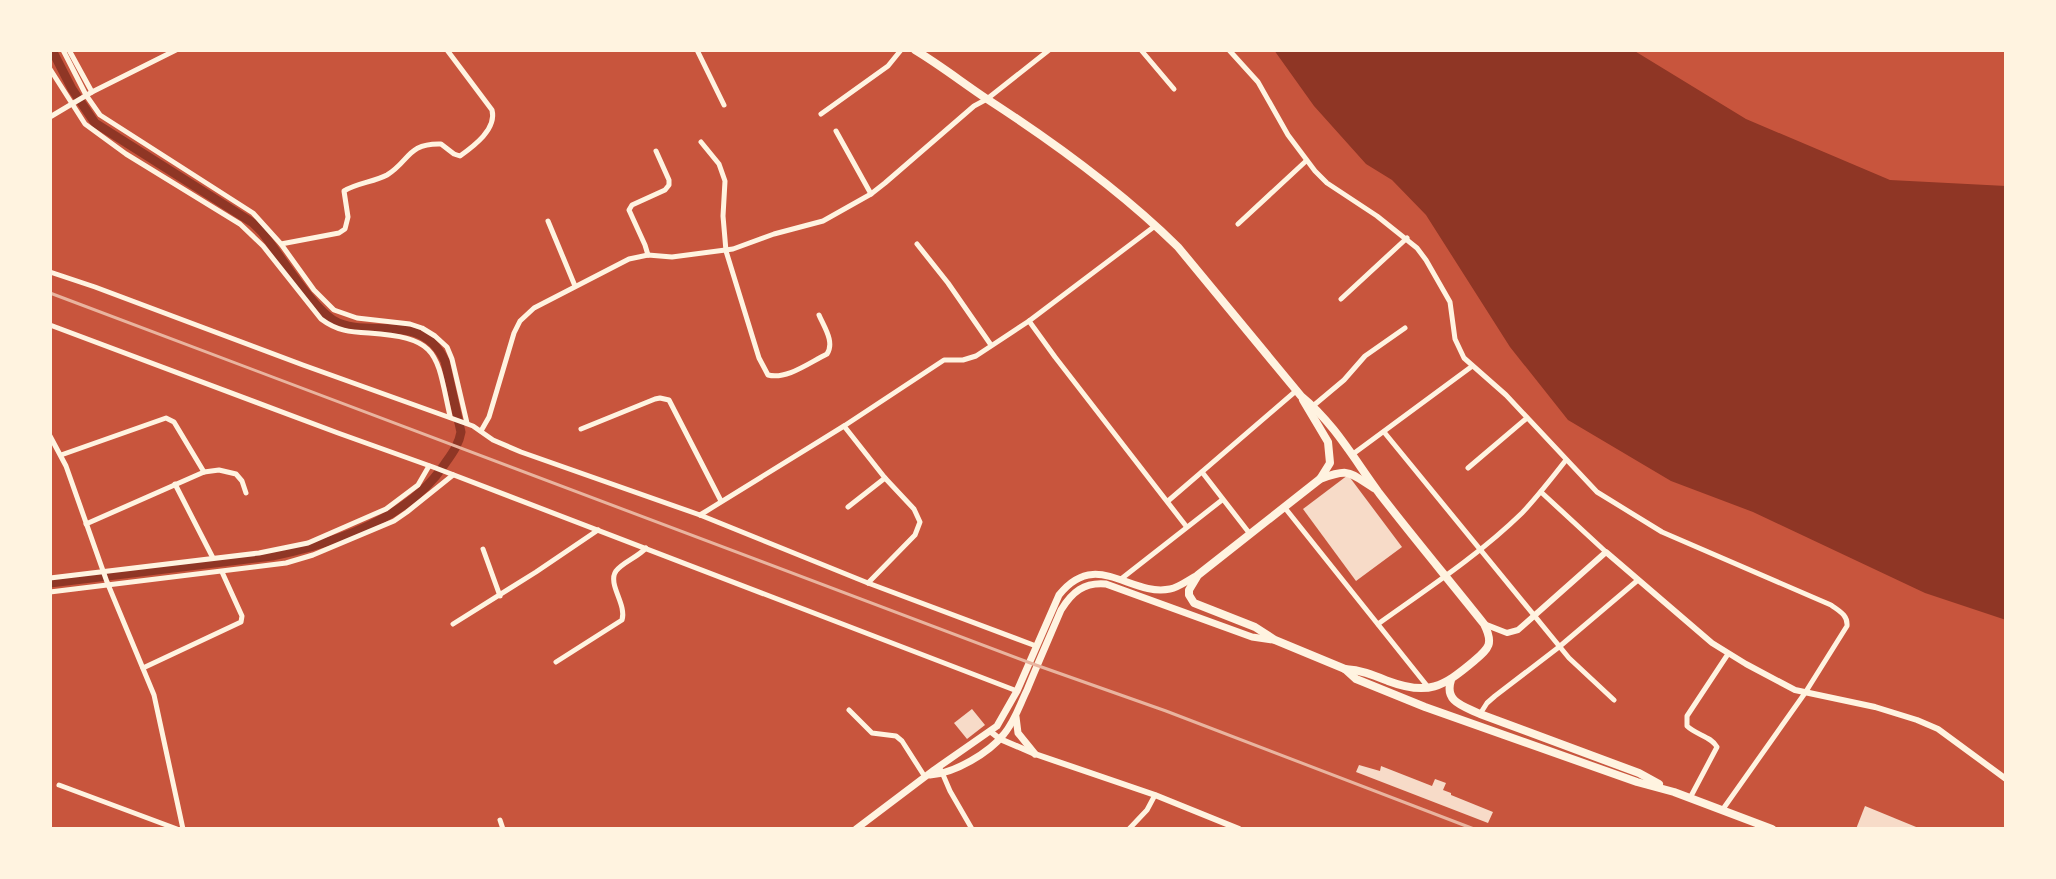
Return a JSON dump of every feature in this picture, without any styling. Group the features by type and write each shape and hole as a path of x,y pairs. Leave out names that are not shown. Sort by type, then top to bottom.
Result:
{"highway":[{"path":"920,51 1099,177 1156,226 1353,454 1378,491 1484,624 1490,638 1487,650 1451,680 1428,687 1408,688 1360,670 1345,669 1275,640 1255,627 1194,603"},
{"path":"1199,617 1189,595 1198,575 1320,479 1330,463 1328,442 1299,393"},
{"path":"1320,479 1348,472 1378,491"},
{"path":"1345,669 1356,679 1425,707 1621,771"},
{"path":"1451,680 1448,689 1453,699 1480,714 1772,829"}],"main road":[{"path":"856,829 927,776 969,761 1000,739 1016,715 1059,595 1069,583 1094,575 1121,579 1152,589 1171,589 1198,575"},
{"path":"1069,583 1076,591"},
{"path":"1037,651 1068,599 1091,584 1106,584 1252,637 1275,640"},
{"path":"941,770 991,732 1004,718 1030,673"},
{"path":"1016,715 1018,733 1035,754"}],"street":[{"path":"63,50 100,115 239,203 262,222 314,290 334,310 357,318 399,322 422,328 447,347 459,384 464,423"},
{"path":"69,50 87,94"},
{"path":"50,117 87,94 176,50"},
{"path":"281,244 339,233 345,229 348,217 344,191 389,173 409,152 427,145 441,144 460,156 488,130 494,116 492,110 447,50"},
{"path":"697,50 724,105"},
{"path":"821,114 888,66 901,50"},
{"path":"480,431 489,417 514,333 520,321 534,308 629,259 648,255 672,257 726,251 818,223 871,194 974,106 1049,50"},
{"path":"1141,50 1174,89"},
{"path":"1229,50 1258,82 1306,161 1327,183 1407,238 1426,260 1450,302 1455,339 1464,358 1555,445 1597,492 1662,532 1818,599 1845,616 1847,626 1805,693 1722,810"},
{"path":"50,69 92,131 227,214 251,233 330,326 344,331 397,336 423,344 431,351 440,371 451,418"},
{"path":"836,131 871,194"},
{"path":"701,142 719,164 725,181 723,216 726,251 759,358 768,375 784,375 827,354 830,342 819,315"},
{"path":"648,255 629,210 632,205 665,190 669,185 656,151"},
{"path":"1238,224 1306,161"},
{"path":"548,221 575,286"},
{"path":"700,515 944,360 969,359 1029,321 1156,226"},
{"path":"1341,299 1407,238"},
{"path":"917,244 991,345"},
{"path":"50,272 451,418 521,452 700,515 1037,651"},
{"path":"1029,321 1186,526"},
{"path":"50,325 431,466 1017,691"},
{"path":"1313,406 1344,380 1365,356 1405,328"},
{"path":"1353,454 1471,367"},
{"path":"1168,501 1299,393"},
{"path":"581,429 655,399 669,400 721,501"},
{"path":"61,455 166,418 174,422 204,472"},
{"path":"1468,468 1527,418"},
{"path":"844,426 914,509 920,522 915,535 868,583"},
{"path":"1384,432 1559,647 1614,700"},
{"path":"50,436 61,455 103,572 154,695 180,829"},
{"path":"1378,624 1446,576 1521,514 1566,460"},
{"path":"50,578 284,549 308,543 371,517 401,499 418,485 431,466"},
{"path":"86,524 204,472 219,470 236,474 246,493"},
{"path":"1202,472 1250,534"},
{"path":"50,592 299,560 382,527 407,512 449,473"},
{"path":"848,507 885,478"},
{"path":"175,484 213,558"},
{"path":"1541,492 1638,580 1728,654 1805,693 1875,707 1927,724 1947,734 2006,779"},
{"path":"1121,579 1222,500"},
{"path":"1285,508 1428,687"},
{"path":"453,624 598,530"},
{"path":"556,662 622,620 624,612 614,575 617,569 646,548"},
{"path":"483,549 500,596"},
{"path":"1484,624 1502,632 1518,630 1606,552"},
{"path":"143,668 241,622 242,616 222,571"},
{"path":"1480,714 1495,696 1638,580"},
{"path":"1690,798 1717,747 1687,726 1687,716 1728,654"},
{"path":"849,710 875,735 896,736 902,741 927,776"},
{"path":"991,732 1035,754 1155,795 1239,829"},
{"path":"941,770 972,829"},
{"path":"59,785 180,829"},
{"path":"1129,829 1147,810 1155,795"},
{"path":"500,820 503,829"}],"shaded area":[{"path":"1274,50 1633,50 1746,119 1890,180 2006,186 2006,620 1925,593 1753,512 1671,481 1568,420 1510,347 1426,215 1392,180 1366,164 1314,106"}],"building":[{"path":"1348,475 1402,547 1356,581 1303,509"},
{"path":"972,709 985,725 967,739 954,723"},
{"path":"1359,765 1380,771 1381,766 1432,786 1435,779 1446,783 1443,790 1451,795 1493,812 1488,823 1356,772"},
{"path":"1865,806 1921,829 1856,829"}],"waterway":[{"path":"50,583 272,556 343,536 390,514 429,484 457,446 461,432 445,361 435,345 408,331 347,326 333,320 305,292 253,223 95,123 72,89 52,50"}],"railway":[{"path":"50,293 1474,829"}]}
